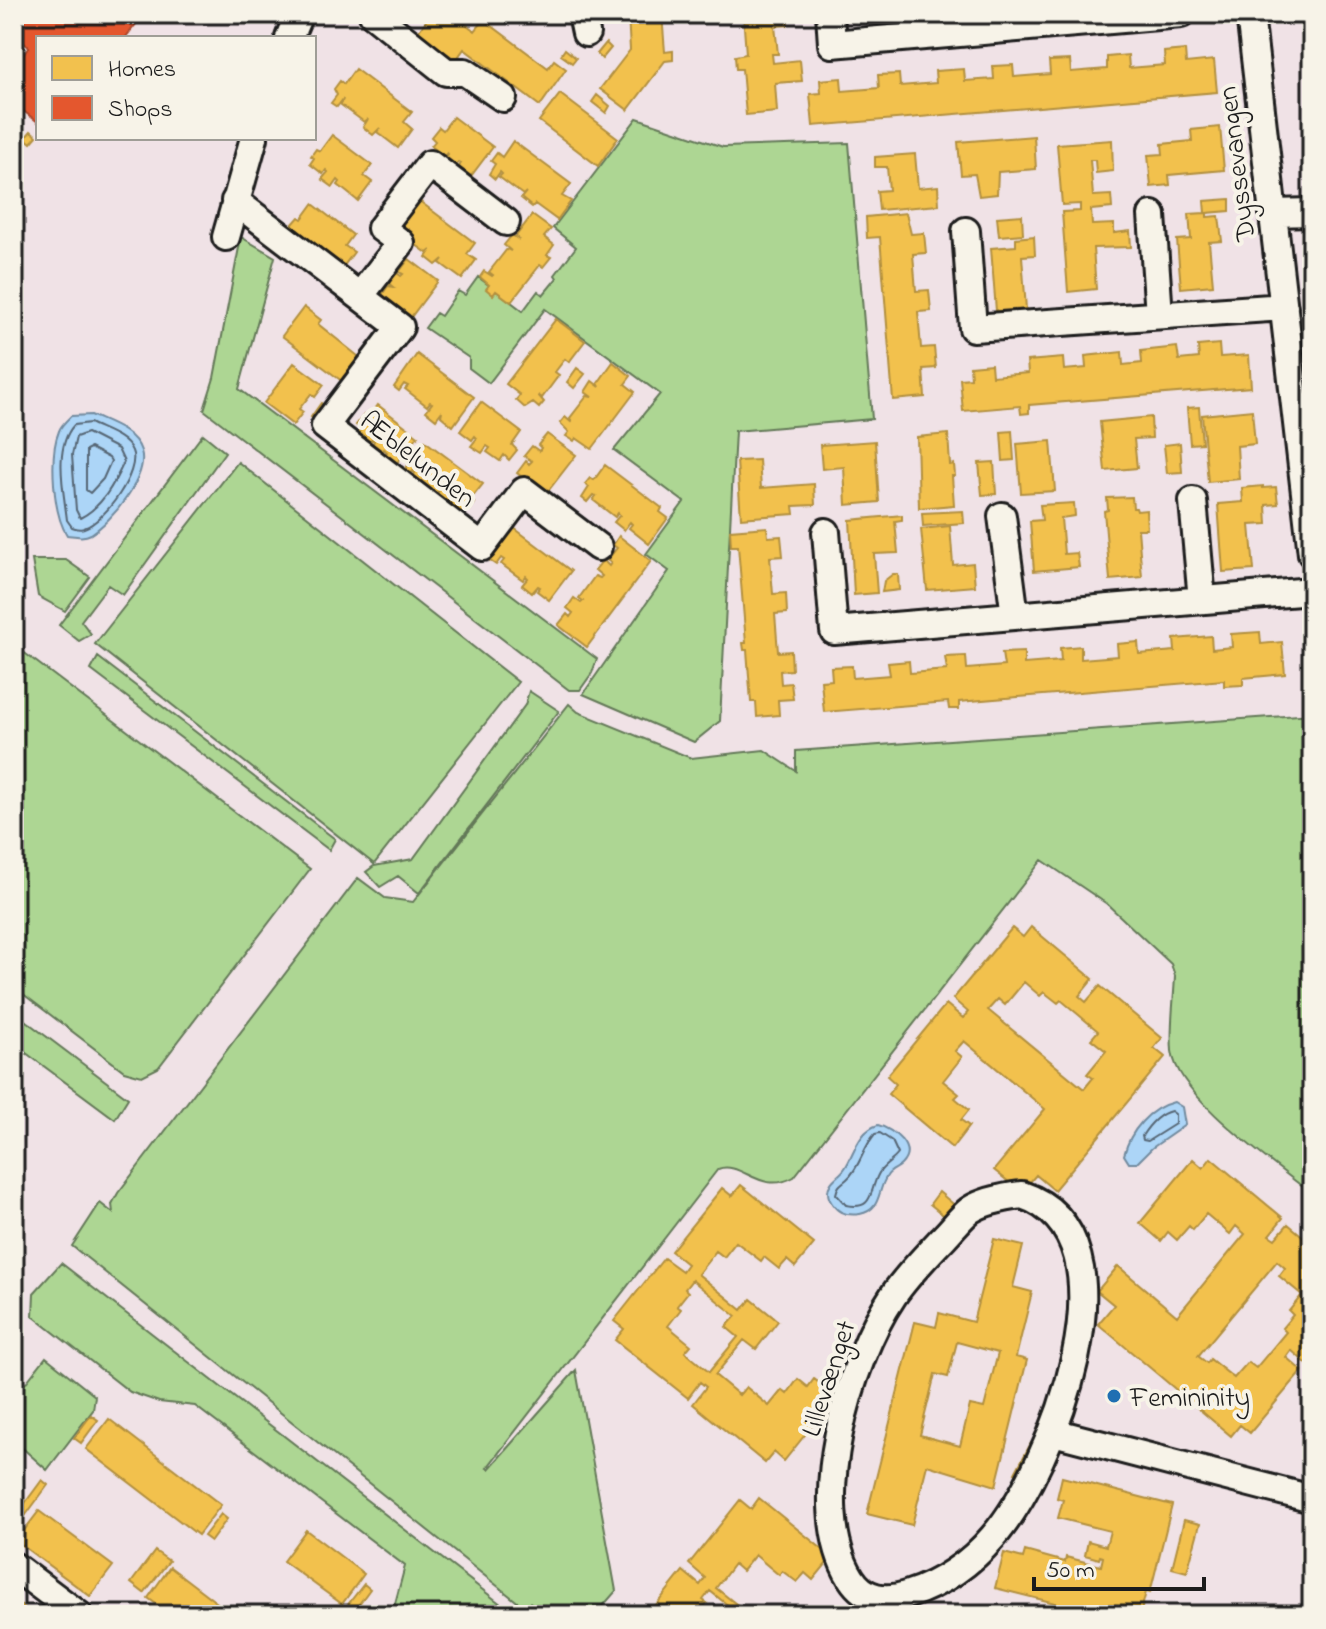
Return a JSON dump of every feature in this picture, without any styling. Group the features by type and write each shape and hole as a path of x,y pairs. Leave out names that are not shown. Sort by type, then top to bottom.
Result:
{"street":[{"path":"290,36 299,14"},
{"path":"373,14 446,72 465,72 503,98"},
{"path":"830,14 832,44 1093,18 1181,14"},
{"name":"Dyssevangen","path":"1250,14 1312,554"},
{"path":"226,237 253,140"},
{"path":"360,296 401,243 381,228 430,164 506,222"},
{"name":"Æblelunden","path":"235,201 400,327 325,426 482,547 524,491 598,547"},
{"path":"1273,213 1312,212"},
{"path":"1152,215 1159,315"},
{"path":"966,231 973,328 1284,307"},
{"path":"1193,501 1202,600"},
{"path":"1002,516 1015,616"},
{"path":"826,532 834,631 1312,591"},
{"name":"Lillevænget","path":"1022,1195 1040,1201 1063,1227 1078,1252 1085,1293 1075,1362 1053,1432 1027,1486 995,1536 964,1566 922,1590 892,1600 880,1599 856,1586 844,1567 833,1528 834,1461 843,1413 858,1369 893,1296 930,1251 971,1210 1006,1197 1022,1195"},
{"path":"1053,1432 1312,1499"},
{"path":"14,1566 79,1615"}],"green space":[{"path":"637,118 723,147 849,143 872,419 735,431 720,721 694,742 583,694 669,571 646,554 684,502 614,450 660,394 545,309 489,383 469,368 469,358 425,328 436,313 441,316 458,291 465,295 478,277 523,311 538,291 543,295 576,247 553,228"},
{"path":"241,237 275,257 239,389 597,659 580,690 569,690 204,410 214,378"},
{"path":"203,434 225,452 123,595 108,585 81,621 91,634 79,641 59,625"},
{"path":"238,462 518,682 374,864 95,644"},
{"path":"32,560 66,560 90,577 65,611 38,596"},
{"path":"14,645 310,869 158,1068 142,1076 124,1071 14,987"},
{"path":"98,657 335,839 329,850 91,670"},
{"path":"529,691 559,711 419,893 398,876 380,887 366,872 374,866 413,859 525,705"},
{"path":"569,704 578,712 691,758 764,750 796,771 796,751 1312,714 1312,1191 1308,1191 1228,1127 1190,1088 1178,1069 1172,1051 1175,976 1171,964 1107,904 1042,860 794,1177 771,1182 735,1169 718,1169 487,1468 576,1370 616,1591 595,1615 545,1615 531,1603 530,1612 72,1246 100,1203 113,1213 112,1204 118,1193 358,878 385,898 413,902"},
{"path":"14,1012 128,1098 115,1119 14,1044"},
{"path":"61,1263 515,1615 392,1615 405,1566 195,1406 159,1402 130,1392 33,1316 34,1293"},
{"path":"46,1357 95,1396 93,1410 47,1470 19,1445 14,1450 14,1398"}],"water":[{"path":"91,415 120,428 133,438 141,451 140,473 127,497 100,528 88,535 67,535 56,499 53,469 56,441 61,427 71,416"},
{"path":"1174,1102 1182,1107 1185,1125 1152,1148 1137,1163 1129,1163 1124,1155 1136,1129 1156,1109"},
{"path":"878,1125 902,1140 907,1152 906,1159 888,1174 872,1208 860,1214 843,1213 831,1201 829,1188 845,1168 861,1137"}],"building: Homes":[{"path":"431,14 452,14 475,31 484,20 548,68 554,60 566,69 540,106 464,49 456,60 418,32"},
{"path":"509,14 522,17 520,23 507,19"},
{"path":"628,14 662,14 665,52 673,51 673,60 665,61 628,110 600,89 630,50"},
{"path":"743,14 787,14 788,25 775,26 778,54 772,54 773,63 800,60 802,81 775,83 777,112 746,115 742,69 736,69 735,56 746,54"},
{"path":"606,43 611,48 602,59 597,54"},
{"path":"565,49 576,58 572,63 561,55"},
{"path":"1185,50 1186,63 1214,60 1217,92 813,126 810,94 821,93 820,80 841,78 842,91 879,88 878,75 899,74 900,86 936,83 935,71 964,69 965,81 994,79 993,66 1013,65 1014,77 1050,74 1049,61 1070,60 1071,72 1107,69 1107,57 1128,55 1129,68 1165,65 1164,52"},
{"path":"355,69 412,112 404,122 412,129 398,148 377,132 380,128 373,135 363,127 368,119 364,122 341,105 343,99 337,107 331,103 337,95 334,89 340,81 344,84"},
{"path":"560,94 618,138 598,166 539,121"},
{"path":"597,95 610,106 606,113 592,102"},
{"path":"453,117 493,147 471,176 459,167 461,163 454,168 443,161 448,154 444,156 431,146 435,141 431,137 439,127 443,130"},
{"path":"1220,127 1224,170 1169,175 1170,185 1151,187 1148,155 1163,154 1162,144 1192,141 1191,130"},
{"path":"31,131 36,135 31,143 25,138"},
{"path":"332,135 372,165 364,176 372,182 358,201 338,185 338,180 333,187 322,179 328,172 326,170 323,174 310,164 316,149 320,151"},
{"path":"1034,136 1036,169 998,172 997,194 979,196 975,174 961,175 958,142"},
{"path":"1112,140 1113,171 1096,173 1095,160 1090,160 1093,196 1111,195 1112,208 1091,210 1092,225 1114,224 1114,233 1130,231 1131,247 1093,248 1096,289 1068,292 1062,212 1080,211 1080,204 1062,205 1057,144"},
{"path":"513,141 571,184 562,196 571,201 557,220 521,198 526,192 523,195 499,177 500,172 495,179 489,174 495,164 491,161 497,153 502,157"},
{"path":"915,154 918,188 938,186 939,205 879,210 877,191 889,190 887,167 875,167 875,157"},
{"path":"1230,199 1230,211 1207,213 1207,217 1219,216 1222,241 1209,242 1213,285 1181,288 1177,240 1191,239 1189,214 1205,213 1204,201"},
{"path":"418,200 475,243 467,254 476,260 462,279 440,263 443,259 436,265 426,257 431,250 427,253 404,236 398,225"},
{"path":"313,204 353,235 345,246 354,252 340,271 291,234 295,228 292,225 299,217 302,219"},
{"path":"906,213 911,234 924,233 926,253 913,254 916,291 929,290 931,311 918,312 921,348 934,347 936,368 923,369 925,397 893,400 880,237 867,238 866,217"},
{"path":"532,215 551,229 544,237 554,245 547,255 551,257 543,267 540,265 511,302 496,291 493,295 486,289 489,285 480,277 484,271 493,275 489,272 507,249 511,251 504,245 512,235 519,240 516,236"},
{"path":"1022,215 1023,234 999,236 997,217"},
{"path":"1034,236 1035,255 1022,256 1026,309 996,311 991,248 1016,246 1016,238"},
{"path":"409,259 438,281 408,321 379,299 388,286 393,287 386,281 394,271 401,276 403,274 399,272"},
{"path":"304,307 321,320 318,324 363,360 343,382 282,336"},
{"path":"556,319 585,341 569,362 565,359 555,372 559,375 542,398 538,395 544,402 539,408 533,403 525,408 516,400 520,395 506,384"},
{"path":"1219,344 1220,357 1249,355 1251,387 1029,405 1029,413 1021,414 1020,406 963,411 960,379 971,378 970,366 991,364 992,376 1028,373 1027,361 1063,358 1064,370 1086,368 1085,356 1122,352 1123,365 1142,363 1141,351 1177,347 1179,360 1199,358 1198,346"},
{"path":"417,354 474,397 453,426 441,416 442,411 436,419 426,411 432,403 427,406 405,389 408,386 404,384 399,391 394,387"},
{"path":"613,362 631,376 625,384 635,392 592,449 576,438 574,441 566,436 569,432 560,423 565,417 572,423 570,418 587,396 592,397 585,392 592,381 600,387 598,383"},
{"path":"294,363 324,385 315,397 311,394 299,409 303,412 293,425 264,403"},
{"path":"577,368 585,374 574,388 567,382"},
{"path":"481,402 521,432 512,445 517,450 509,460 504,455 500,461 487,452 490,448 487,446 482,453 471,446 477,438 475,436 472,440 460,431"},
{"path":"321,403 328,408 317,422 311,417"},
{"path":"378,405 418,436 396,464 384,455 387,452 384,449 379,456 369,448 374,441 372,439 369,444 357,434 361,429 356,425 364,415 368,419"},
{"path":"1199,407 1202,443 1190,444 1187,408"},
{"path":"1252,410 1255,444 1237,446 1239,479 1208,482 1202,415"},
{"path":"1151,417 1152,438 1134,439 1137,468 1105,471 1100,422"},
{"path":"1012,431 1014,460 1003,461 1001,432"},
{"path":"547,434 576,455 545,495 519,484 523,478 517,473 526,461 529,464 532,461 524,456 532,446 539,451 541,448 538,445"},
{"path":"948,434 950,465 954,464 954,505 919,508 917,437"},
{"path":"425,441 483,484 470,500 474,503 469,510 465,507 461,513 448,504 452,500 450,498 444,506 434,498 439,491 435,494 412,477 413,471 408,478 402,474"},
{"path":"875,441 879,502 846,505 844,467 822,469 820,445"},
{"path":"1051,441 1055,491 1021,493 1017,444"},
{"path":"1180,443 1182,472 1167,473 1164,445"},
{"path":"759,460 761,488 814,484 815,505 793,506 794,514 741,518 737,461"},
{"path":"994,462 996,494 982,495 979,463"},
{"path":"605,465 662,508 660,512 668,518 649,544 629,528 630,522 624,530 614,522 620,515 618,513 615,517 593,500 596,496 593,495 587,502 582,498 589,487 585,484 590,478 594,480"},
{"path":"1276,487 1278,504 1266,505 1267,524 1250,525 1254,570 1223,572 1218,504 1243,502 1242,488"},
{"path":"1132,497 1133,508 1146,510 1147,529 1138,529 1142,577 1110,580 1104,511 1108,510 1107,498"},
{"path":"1074,503 1075,516 1061,518 1064,554 1077,553 1079,567 1034,571 1030,521 1042,520 1040,505"},
{"path":"963,511 964,523 923,526 922,513"},
{"path":"902,515 902,520 895,521 898,553 874,554 877,593 854,595 850,520"},
{"path":"950,526 953,565 973,563 975,586 927,590 921,529"},
{"path":"767,527 768,537 781,536 783,556 770,557 773,594 786,593 787,613 775,614 778,652 791,651 792,670 780,671 781,684 791,683 793,699 778,700 779,715 757,717 756,702 751,702 747,650 744,650 743,643 746,643 738,546 731,546 730,530"},
{"path":"514,528 571,571 549,600 537,591 540,587 532,593 522,585 528,578 526,576 523,580 501,564 504,560 501,558 496,565 490,561 497,550 493,548 501,538 504,541"},
{"path":"619,536 651,561 587,647 558,625 567,614 570,617 573,613 567,608 574,598 581,603 583,601 579,598 595,576 602,576 595,570 603,560 609,566 611,563 607,560 617,548 613,545"},
{"path":"898,574 899,590 882,592 884,581"},
{"path":"1260,632 1261,644 1282,642 1285,674 1243,678 1243,685 1224,686 1224,680 959,702 959,709 949,709 948,702 824,712 821,681 832,680 831,667 852,666 853,678 890,675 888,663 909,661 910,673 947,670 945,657 966,656 967,669 1004,666 1002,653 1024,652 1024,664 1061,661 1060,648 1081,646 1081,659 1118,656 1117,644 1138,642 1139,654 1175,651 1174,639 1211,636 1212,649 1232,647 1231,634"},
{"path":"1031,927 1093,979 1079,996 1086,1002 1100,986 1162,1038 1154,1048 1165,1057 1054,1190 1036,1175 1024,1189 1015,1187 994,1170 1045,1109 964,1041 955,1051 962,1057 943,1081 959,1094 955,1098 969,1110 961,1120 969,1126 952,1148 888,1094 896,1084 887,1076 946,1004 963,1018 968,1012 953,999 1012,928 1023,937","holes":["1024,982 1040,996 1044,992 1058,1003 1061,1000 1098,1031 1091,1039 1106,1051 1087,1074 1093,1078 1084,1089 988,1010 998,999 1005,1005"]},
{"path":"1211,1158 1283,1218 1269,1235 1275,1239 1288,1224 1312,1244 1312,1360 1308,1365 1291,1350 1286,1357 1302,1371 1250,1433 1240,1425 1231,1436 1098,1324 1114,1305 1097,1291 1118,1266 1177,1316 1245,1234 1236,1226 1230,1234 1206,1214 1193,1230 1189,1226 1177,1240 1168,1232 1161,1241 1140,1223 1193,1159 1203,1168","holes":["1277,1261 1285,1268 1279,1276 1302,1295 1289,1311 1293,1315 1282,1328 1286,1332 1256,1368 1248,1362 1234,1378 1210,1359 1207,1363 1198,1356"]},
{"path":"741,1185 814,1244 795,1267 787,1260 779,1269 764,1257 761,1261 736,1242 724,1257 716,1251 698,1274 742,1310 751,1299 778,1321 756,1349 744,1340 715,1375 739,1395 746,1387 769,1406 782,1390 787,1394 798,1379 808,1387 814,1379 836,1396 784,1461 774,1452 765,1463 693,1404 706,1387 700,1382 688,1398 615,1340 624,1329 614,1321 664,1258 682,1271 687,1264 671,1251 722,1188 732,1196","holes":["692,1280 736,1316 726,1327 738,1337 709,1372 685,1352 691,1345 668,1326 681,1309 677,1306 688,1292 685,1289"]},
{"path":"939,1192 958,1208 948,1219 930,1204"},
{"path":"994,1239 1023,1246 1013,1287 1032,1292 1016,1357 1027,1360 996,1486 927,1465 912,1525 867,1514 915,1322 936,1327 939,1313 973,1322","holes":["957,1342 998,1353 984,1408 970,1405 960,1446 920,1435 935,1374 948,1377"]},
{"path":"14,1341 22,1347 14,1357"},
{"path":"91,1415 98,1420 81,1443 74,1438"},
{"path":"109,1419 221,1505 198,1535 86,1449"},
{"path":"1031,1443 1040,1447 1024,1478 1015,1473"},
{"path":"1062,1477 1172,1505 1150,1593 1146,1592 1140,1615 1119,1610 1117,1615 1100,1615 1062,1605 1059,1615 1052,1615 1055,1603 995,1588 1004,1553 1023,1558 1025,1551 1065,1562 1066,1557 1101,1566 1103,1557 1099,1559 1085,1555 1088,1541 1106,1546 1110,1531 1058,1518 1063,1500 1057,1498"},
{"path":"42,1480 48,1485 14,1531 14,1518"},
{"path":"759,1498 832,1557 813,1580 805,1573 797,1582 782,1571 779,1575 755,1555 742,1571 734,1564 716,1588 750,1615 740,1615 710,1591 703,1600 707,1603 697,1615 648,1615 683,1571 700,1585 705,1578 689,1564 740,1500 751,1509"},
{"path":"39,1511 113,1566 90,1596 16,1541"},
{"path":"221,1514 227,1519 211,1541 204,1536"},
{"path":"1184,1520 1200,1524 1187,1572 1172,1568"},
{"path":"306,1530 364,1574 342,1604 283,1561"},
{"path":"155,1551 169,1561 144,1593 131,1583"},
{"path":"170,1567 229,1612 227,1615 171,1615 148,1598"},
{"path":"364,1584 370,1589 353,1612 346,1607"},
{"path":"14,1600 34,1615 14,1615"}],"building: Shops":[{"path":"14,14 144,14 127,36 36,36 36,120 14,104 14,67 29,47 14,35"}],"place":[{"name":"Femininity","path":"1114,1396"}]}
